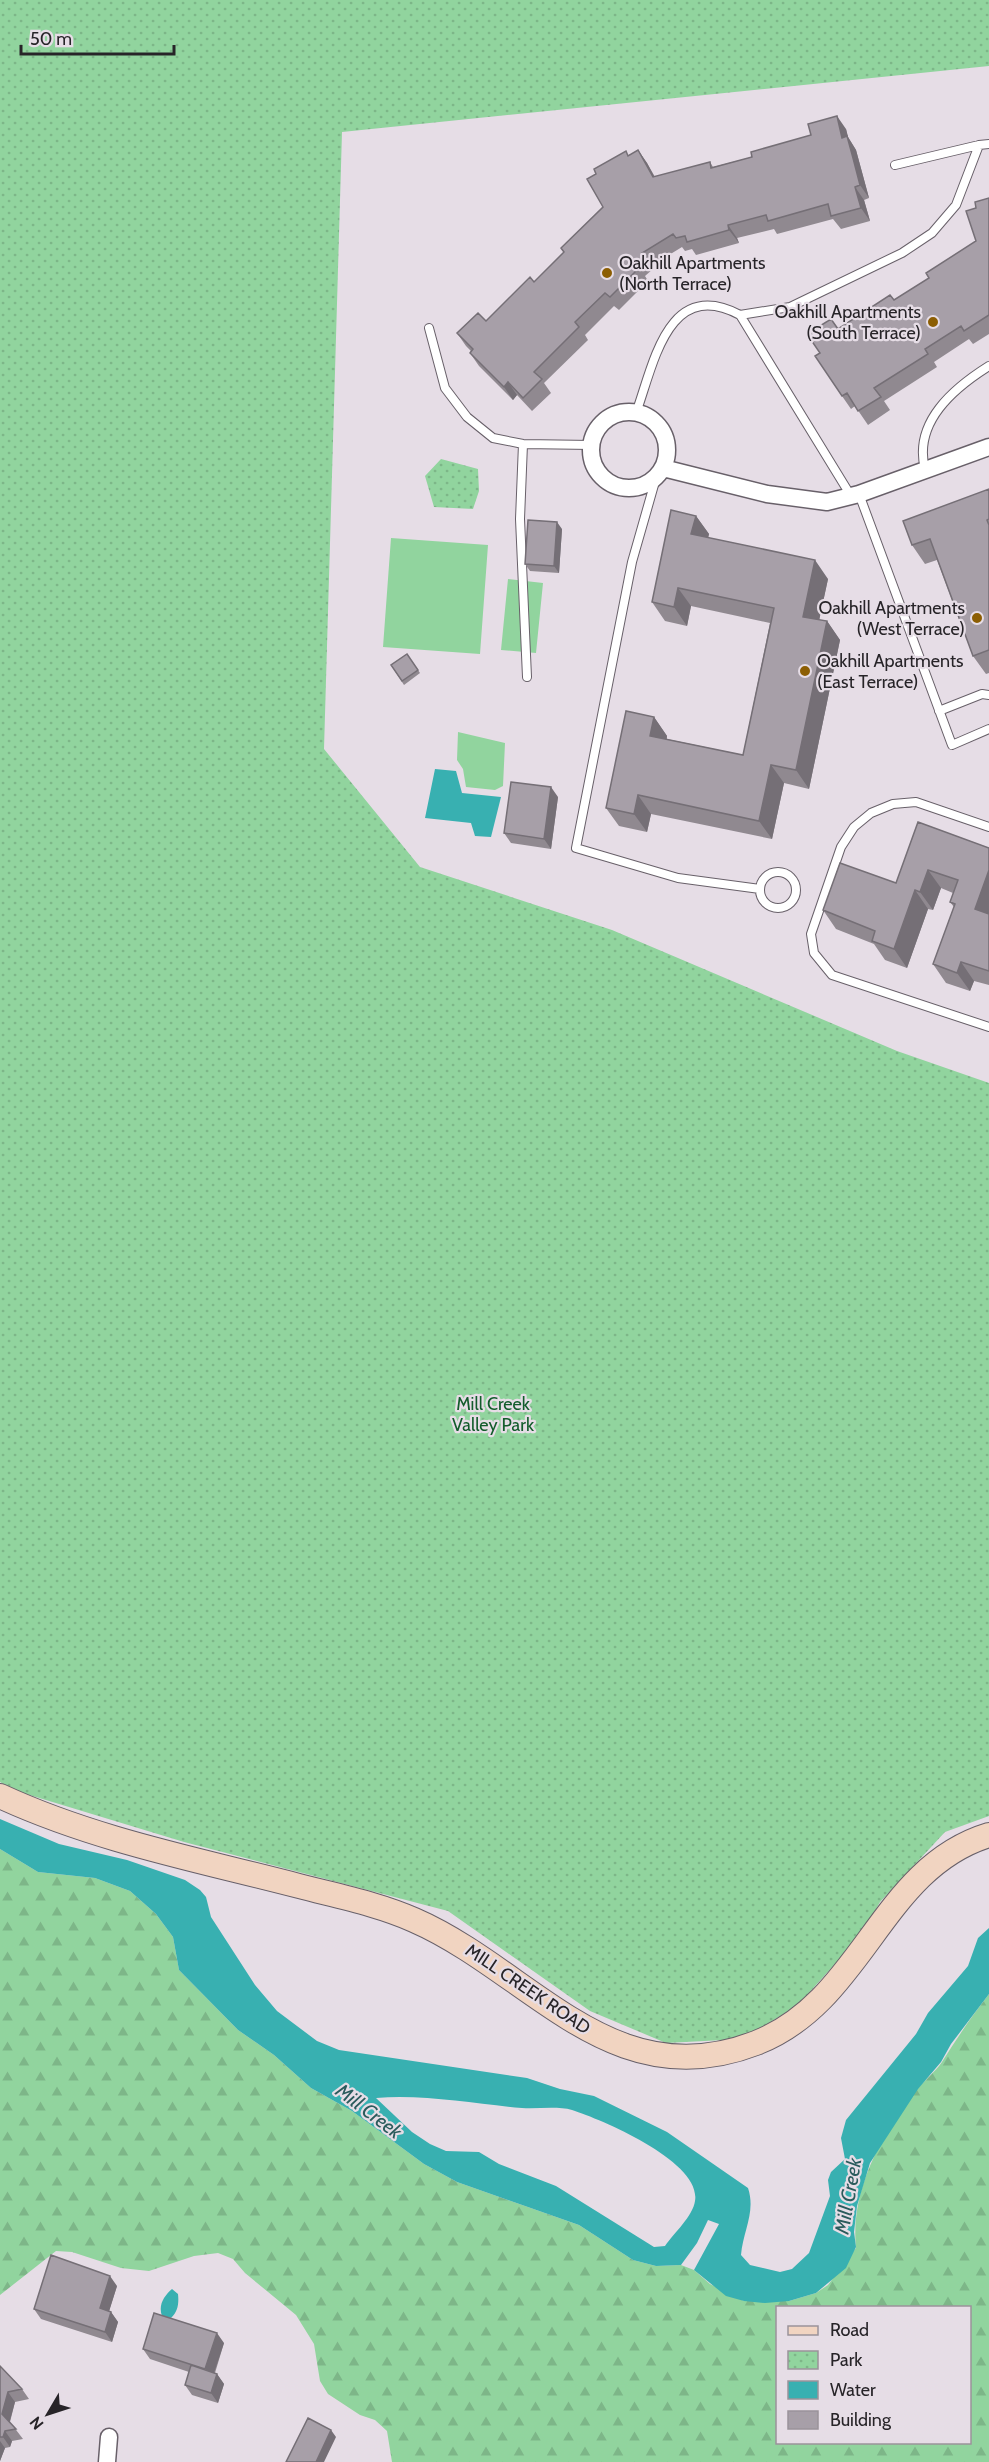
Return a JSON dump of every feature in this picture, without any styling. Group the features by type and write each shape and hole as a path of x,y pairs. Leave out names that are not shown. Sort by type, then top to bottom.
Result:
{"street":[{"path":"636,413 647,417 664,434 667,445 659,473 638,487 617,486 608,481 594,465 592,445 595,433 612,416 636,413"},
{"path":"659,473 795,499 827,502 855,495 989,447"},
{"name":"MILL CREEK ROAD","path":"0,1796 74,1826 411,1918 467,1948 593,2033 632,2049 676,2056 732,2052 783,2031 803,2017 839,1982 925,1871 958,1847 989,1835"},
{"path":"107,2462 109,2437"}],"lane":[{"path":"895,165 984,145"},
{"path":"740,315 790,308 902,253 932,233 956,205 984,145"},
{"path":"636,413 666,331 676,318 691,308 708,305 725,307 740,315 855,495 952,745 989,729"},
{"path":"429,328 445,388 467,417 493,438 524,444 592,445"},
{"path":"925,469 922,450 929,427 942,401 989,366"},
{"path":"524,444 520,519 527,677"},
{"path":"659,473 632,562 576,848 678,878 760,889"},
{"path":"939,711 982,694 989,695"},
{"path":"989,827 916,802 892,804 872,813 854,827 841,847 812,934 814,954 832,975 989,1027"},
{"path":"775,872 787,874 796,889 793,900 778,908 766,904 760,889 764,878 775,872"}],"green space":[{"name":"Mill Creek Valley Park","path":"0,0 989,0 989,66 342,132 324,749 420,867 612,930 897,1051 989,1083 989,1816 945,1832 880,1902 862,1934 798,2005 743,2039 666,2043 590,2011 448,1911 184,1842 13,1790 0,1782"},
{"path":"441,459 478,469 479,491 473,509 434,507 425,476"},
{"path":"391,538 488,545 480,654 383,647"},
{"path":"508,579 543,583 536,653 501,650"},
{"path":"458,732 505,743 503,786 495,790 466,787 463,769 457,760"},
{"path":"0,1849 38,1872 95,1878 130,1891 156,1914 173,1937 179,1970 238,2030 274,2055 311,2088 352,2111 424,2164 457,2182 579,2225 633,2260 656,2266 681,2265 694,2270 710,2284 744,2301 789,2301 816,2293 828,2285 856,2248 855,2226 863,2184 881,2144 904,2106 939,2066 989,1994 989,2462 392,2462 387,2431 375,2420 360,2415 328,2394 320,2381 314,2344 296,2315 245,2273 233,2259 218,2253 194,2256 149,2271 121,2268 72,2252 56,2251 0,2295"}],"water":[{"path":"435,769 456,771 462,793 501,797 491,837 475,836 471,823 425,818"},
{"name":"Mill Creek","path":"0,1819 59,1844 127,1860 185,1880 206,1897 211,1917 255,1985 277,2011 317,2041 339,2050 527,2078 560,2089 594,2096 667,2132 748,2188 751,2205 741,2255 750,2265 780,2272 792,2269 809,2253 830,2196 828,2180 831,2172 845,2159 841,2138 846,2120 916,2034 928,2013 968,1966 978,1938 989,1928 989,1994 951,2044 941,2062 918,2089 870,2163 857,2206 854,2232 856,2247 846,2268 816,2293 789,2301 765,2303 744,2301 726,2296 694,2270 719,2224 708,2220 697,2243 681,2265 656,2266 633,2260 579,2225 457,2182 424,2164 352,2111 311,2088 274,2055 238,2030 179,1970 173,1937 156,1914 130,1891 95,1878 38,1872 0,1849","holes":["376,2098 431,2098 522,2108 561,2108 586,2115 626,2133 667,2158 683,2172 693,2186 694,2207 665,2246 654,2247 556,2186 499,2164 479,2152 446,2151 430,2144 412,2132"]},
{"path":"172,2289 178,2294 178,2301 177,2310 171,2318 162,2316 161,2304"}],"building":[{"name":"Oakhill Apartments (North Terrace)","path":"837,116 842,138 847,136 853,158 860,185 855,187 861,208 831,216 828,204 768,221 766,215 728,225 729,230 687,242 685,236 676,238 673,234 642,253 643,256 636,264 639,268 610,297 605,293 575,322 579,327 534,372 542,379 523,398 508,382 504,387 470,353 473,349 457,333 478,313 486,321 530,277 534,282 564,252 561,248 603,207 587,179 596,174 594,169 626,151 628,156 638,150 653,177 710,162 711,168 752,157 751,152 811,135 808,124"},
{"name":"Oakhill Apartments (South Terrace)","path":"989,198 989,315 964,331 961,326 925,349 928,354 874,388 881,397 858,411 847,393 842,396 815,356 820,353 807,334 831,319 838,329 890,295 894,300 929,278 926,273 976,241 966,211 976,208 975,202"},
{"name":"Oakhill Apartments (West Terrace)","path":"989,489 989,519 987,520 989,525 989,650 973,656 930,539 912,545 903,521"},
{"name":"Oakhill Apartments (East Terrace)","path":"671,510 696,516 691,534 815,560 803,617 827,621 796,770 771,765 759,821 638,795 634,814 606,808 626,711 654,717 650,736 743,755 774,608 678,588 674,607 652,602"},
{"path":"528,520 557,522 554,566 525,564"},
{"path":"407,654 418,670 402,681 391,665"},
{"path":"511,782 551,787 544,839 504,833"},
{"path":"918,822 989,848 989,870 975,909 989,914 989,971 961,962 957,973 933,964 955,904 950,902 958,880 928,870 920,892 915,890 894,949 872,941 875,931 823,910 840,863 896,883"},
{"path":"51,2255 110,2276 100,2308 111,2312 105,2332 34,2309"},
{"path":"154,2313 217,2333 205,2369 143,2349"},
{"path":"191,2365 217,2374 211,2393 185,2385"},
{"path":"0,2366 22,2389 8,2392 2,2414 16,2429 5,2431 3,2437 0,2437"},
{"path":"308,2418 331,2430 316,2462 286,2462"}],"place":[{"name":"Oakhill Apartments (North Terrace)","path":"607,273"},
{"name":"Oakhill Apartments (South Terrace)","path":"933,322"},
{"name":"Oakhill Apartments (West Terrace)","path":"977,618"},
{"name":"Oakhill Apartments (East Terrace)","path":"805,671"}]}
